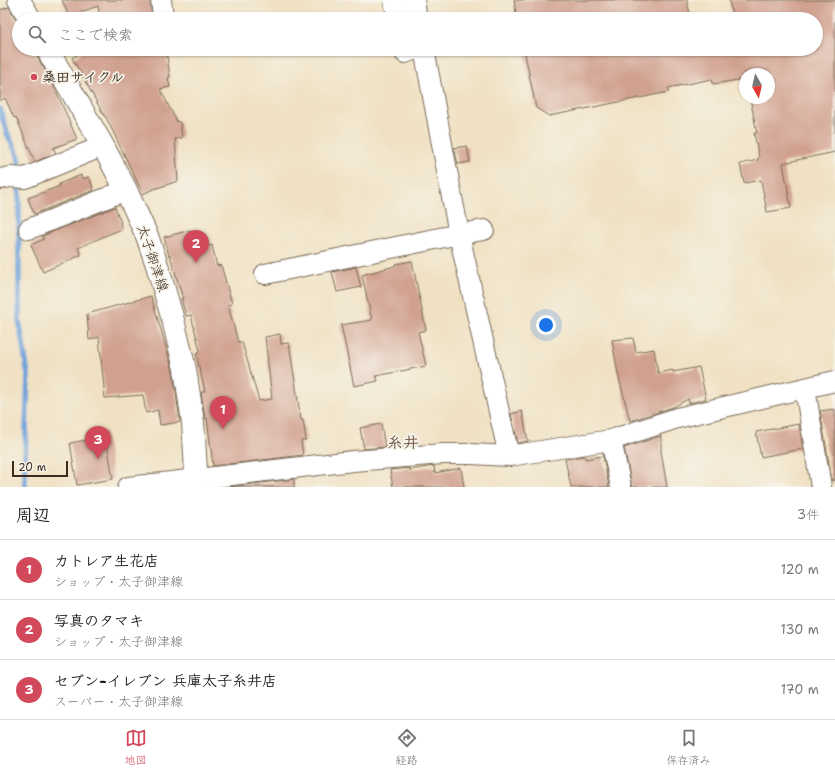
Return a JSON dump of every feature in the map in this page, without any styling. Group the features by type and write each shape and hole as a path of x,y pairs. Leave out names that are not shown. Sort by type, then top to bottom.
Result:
{"main road":[{"path":"19,0 26,12"},
{"name":"太子御津線","path":"51,56 103,146 126,190 147,236 173,320 185,369 193,422 197,483"}],"street":[{"path":"394,0 397,12"},
{"path":"414,0 416,12"},
{"path":"425,56 459,234 509,456"},
{"path":"0,179 25,178 103,146"},
{"path":"29,229 126,190"},
{"path":"265,274 484,230"},
{"path":"128,487 197,483 353,461 436,455 471,454 509,456 612,440 677,418 835,381"},
{"path":"805,388 821,487"},
{"path":"612,440 621,487"}],"building":[{"path":"62,0 150,0 151,12 99,12 98,6 81,12 67,12"},
{"path":"514,0 687,0 690,12 516,12"},
{"path":"729,0 835,0 835,152 783,163 791,208 767,212 761,180 744,183 740,164 758,160 759,157 754,133 757,133 751,104 775,104 775,68 739,68 739,80 713,84 712,79 668,88 669,92 549,116 536,108 525,56 823,56 823,12 732,12"},
{"path":"9,7 12,12 12,56 37,56 53,84 77,139 53,148 56,153 35,162 16,117 14,118 5,98 0,101 0,10"},
{"path":"76,56 167,56 170,87 160,89 177,122 180,122 182,138 175,139 178,181 143,194 106,117 72,58"},
{"path":"467,146 470,162 458,164 454,148"},
{"path":"81,175 82,179 89,177 94,190 34,214 28,198 60,186 59,184"},
{"path":"115,207 122,229 78,248 81,255 43,272 31,245 44,239 42,236"},
{"path":"191,230 196,249 212,245 217,266 221,265 232,304 228,305 238,342 242,342 259,401 272,399 265,337 280,334 281,344 289,343 301,420 303,420 306,440 301,441 303,455 213,466 207,418 205,418 201,393 205,391 196,354 200,351 191,315 186,316 181,299 183,299 164,237"},
{"path":"412,261 426,330 418,332 426,366 376,376 378,381 354,386 341,325 372,320 362,275 395,266 395,264"},
{"path":"356,267 361,287 337,292 332,272"},
{"path":"151,296 173,371 180,422 160,425 158,410 146,413 143,395 105,398 99,337 89,340 87,314"},
{"path":"633,338 636,352 654,349 658,373 699,367 706,399 689,403 688,399 673,407 630,421 618,374 612,340"},
{"path":"835,409 835,480 832,481 820,411"},
{"path":"522,411 528,441 518,443 511,414"},
{"path":"381,424 385,447 364,449 360,428"},
{"path":"799,424 803,449 761,457 756,432"},
{"path":"105,431 113,479 77,485 70,443 87,440 86,434"},
{"path":"661,436 661,451 667,487 632,487 624,448"},
{"path":"585,456 585,459 603,456 609,487 571,487 565,459"},
{"path":"434,466 435,473 461,468 464,487 393,487 390,470 409,468 409,470"},
{"path":"294,479 294,487 228,487"}],"waterway":[{"path":"0,109 7,133 19,158 19,320 28,375 25,487"}],"place":[{"name":"桑田サイクル","path":"34,77"},
{"name":"写真のタマキ","path":"196,263"},
{"name":"カトレア生花店","path":"223,429"},
{"name":"セブン-イレブン 兵庫太子糸井店","path":"98,459"}],"district":[{"name":"糸井","path":"403,442"}]}
